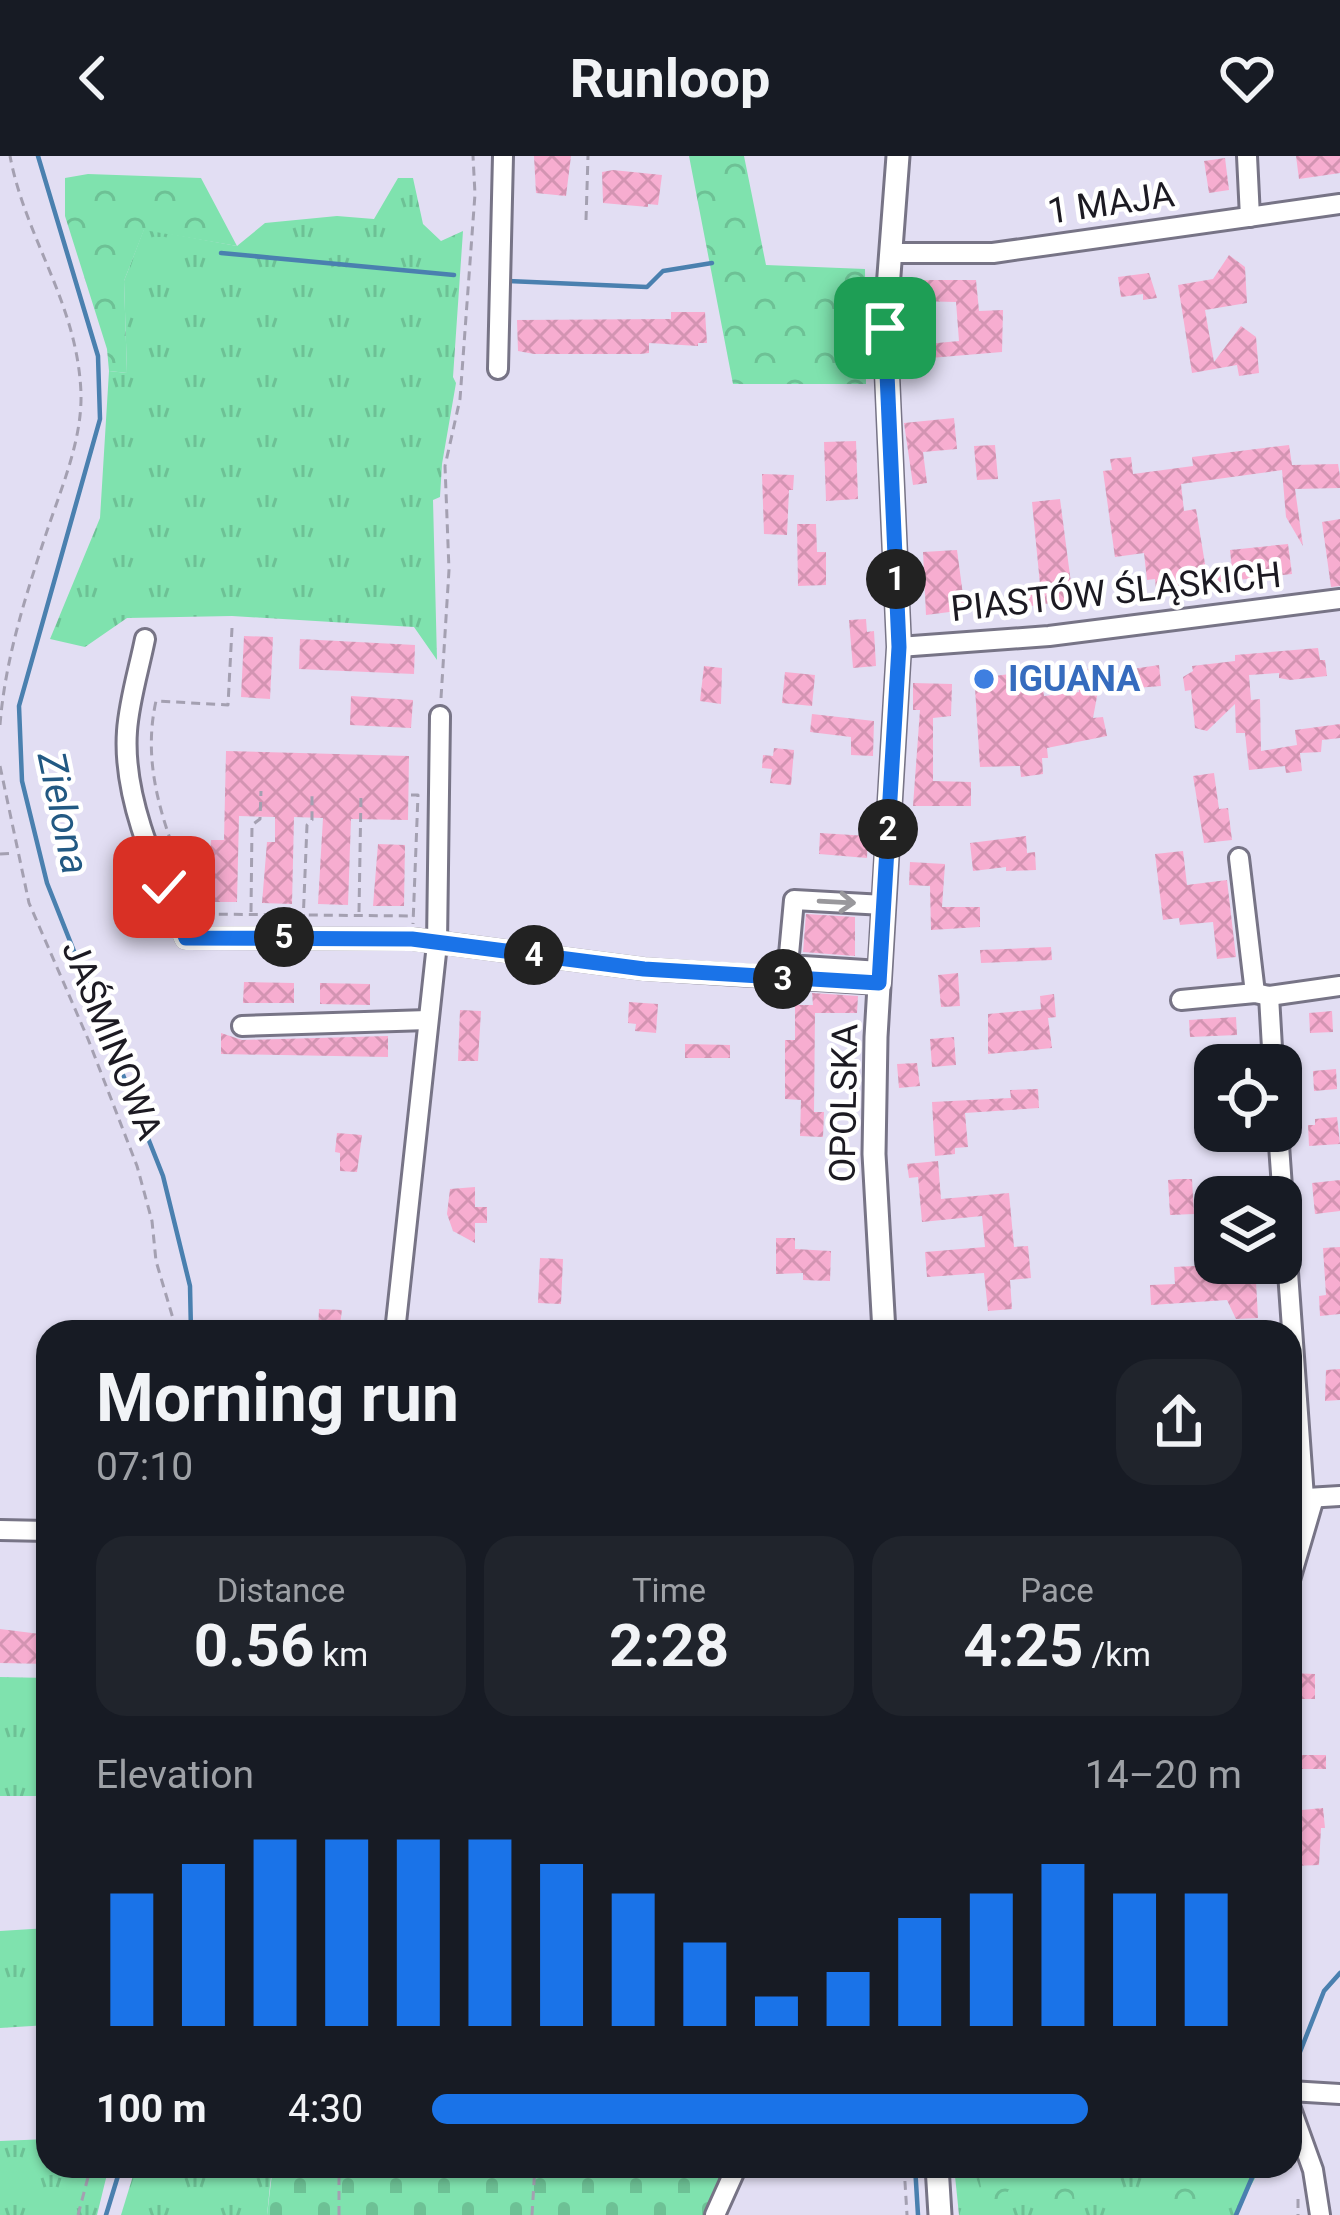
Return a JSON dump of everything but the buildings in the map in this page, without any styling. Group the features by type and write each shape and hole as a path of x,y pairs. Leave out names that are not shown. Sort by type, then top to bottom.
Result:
{"main road":[{"name":"OPOLSKA","path":"883,1320 874,1154 899,647 885,374 898,156"},
{"path":"938,2178 940,2215"}],"street":[{"path":"498,369 503,156"},
{"path":"1247,156 1250,217"},
{"name":"1 MAJA","path":"890,253 993,253 1340,204"},
{"name":"PIASTÓW ŚLĄSKICH","path":"899,647 1049,636 1340,599"},
{"path":"145,639 126,733 132,784 145,836 186,938 412,939 644,969 880,977"},
{"path":"396,1320 437,944 440,716"},
{"path":"1239,858 1270,1044"},
{"path":"880,977 788,965 794,900 884,904"},
{"path":"1181,1000 1340,986"},
{"path":"242,1025 428,1020"},
{"path":"1279,1152 1291,1320"},
{"path":"1303,1499 1340,1496"},
{"path":"0,1530 36,1531"},
{"path":"1302,2092 1340,2094"},
{"path":"1302,2139 1313,2170 1320,2215"},
{"path":"715,2215 732,2178"}],"path":[{"path":"0,725 20,618 74,448 81,410 79,358 71,324 10,156"},
{"path":"440,716 449,570 445,466 460,399 475,194 473,156"},
{"path":"586,220 588,156"},
{"path":"232,628 228,705 156,701 149,733 164,822 199,914 414,916"},
{"name":"JAŚMINOWA","path":"0,766 29,903 137,1166 173,1320"},
{"path":"251,915 252,825 260,819 261,791"},
{"path":"303,937 312,793"},
{"path":"358,915 361,794"},
{"path":"411,795 418,795 412,939"},
{"path":"0,854 16,853"},
{"path":"78,2215 88,2178"},
{"path":"339,2178 339,2215"},
{"path":"532,2215 534,2178"},
{"path":"905,2178 907,2215"}],"green space":[{"path":"689,156 744,156 766,265 865,269 866,384 733,384"},
{"path":"88,174 201,178 237,246 144,230 124,281 127,373 109,371 107,349 65,216 65,178"},
{"path":"398,178 413,178 423,224 441,241 463,231 456,383 440,497 433,500 437,660 414,627 232,616 127,618 85,647 50,639 100,518 109,371 127,373 124,281 144,229 237,246 265,223 337,216 374,219"},
{"path":"0,1677 36,1678 36,1796 0,1796"},
{"path":"36,1929 36,2026 0,2028 0,1931"},
{"path":"36,2140 36,2178 106,2178 97,2215 0,2215 0,2141"},
{"path":"132,2178 271,2178 267,2215 121,2215"},
{"path":"272,2178 723,2178 706,2215 267,2215"},
{"path":"955,2178 1255,2178 1234,2215 959,2215"},
{"path":"979,2178 1072,2178 1075,2203 1059,2215 1009,2189 999,2215 978,2215"},
{"path":"1155,2178 1239,2178 1224,2215 1149,2215"}],"waterway":[{"name":"Zielona","path":"38,156 98,356 100,419 19,706 22,781 47,883 163,1176 190,1286 191,1320"},
{"path":"221,253 454,275"},
{"path":"506,281 647,287 663,271 712,263"},
{"path":"1302,2047 1324,1991 1340,1973"},
{"name":"Zielona","path":"106,2215 117,2178"},
{"path":"916,2178 918,2215"},
{"path":"1236,2215 1252,2178"}],"place":[{"name":"IGUANA","path":"984,679"}],"route":[{"path":"164,887 186,938 412,939 644,969 879,983 899,647 885,328"}]}
